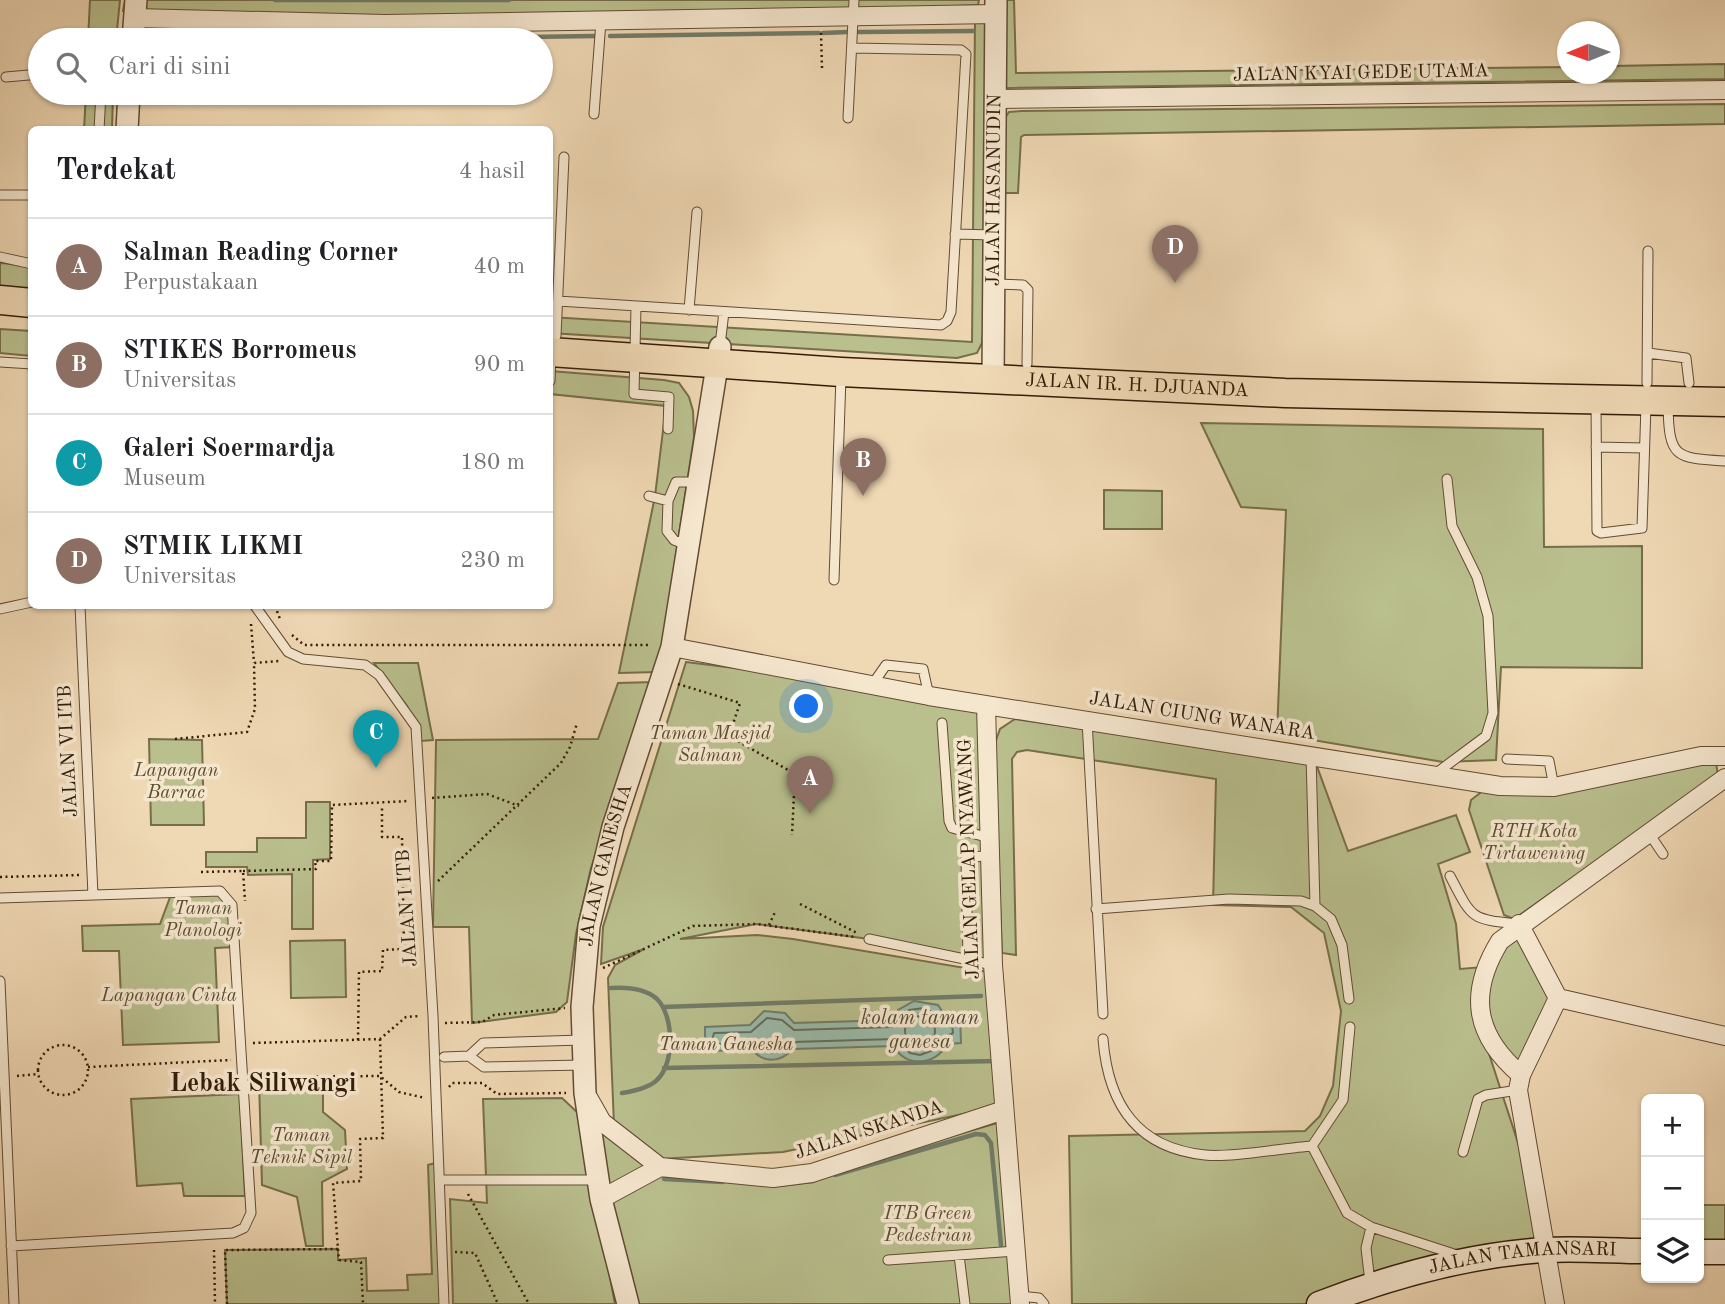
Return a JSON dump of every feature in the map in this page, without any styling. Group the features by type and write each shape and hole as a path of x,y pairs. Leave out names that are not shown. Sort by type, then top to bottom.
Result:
{"main road":[{"path":"0,300 28,303"},
{"path":"0,318 28,321"},
{"name":"JALAN IR. H. DJUANDA","path":"553,344 634,349 720,346 993,371 1285,393 1596,401 1654,395 1689,383 1725,383"},
{"name":"JALAN IR. H. DJUANDA","path":"720,346 841,372 993,371 1027,364 1654,395 1725,402"},
{"name":"JALAN TAMANSARI","path":"1319,1304 1371,1287 1477,1261 1548,1250 1641,1251"},
{"path":"1704,1252 1725,1252"}],"street":[{"path":"134,28 136,9 386,24 821,16 854,8 996,7"},
{"name":"JALAN HASANUDIN","path":"993,371 996,284 996,7"},
{"name":"JALAN KYAI GEDE UTAMA","path":"997,99 1725,90"},
{"path":"124,105 126,126"},
{"name":"JALAN GANESHA","path":"628,1304 599,1189 585,1093 582,1040 589,926 598,879 672,647 720,346"},
{"name":"JALAN CIUNG WANARA","path":"672,647 929,696 1500,786 1554,787 1701,756 1725,755"},
{"name":"JALAN GELAP NYAWANG","path":"986,705 992,847 993,965 1019,1300"},
{"path":"1555,1304 1519,1082 1488,1037 1480,1000 1487,962 1500,941 1519,924 1725,778"},
{"path":"1519,924 1558,998 1725,1036"},
{"path":"1519,1082 1558,998"},
{"path":"585,1093 602,1122 660,1167"},
{"name":"JALAN SKANDA","path":"660,1167 793,1178 1004,1110"},
{"path":"599,1189 660,1167"}],"lane":[{"path":"848,118 854,8"},
{"path":"594,114 601,21"},
{"path":"558,301 941,325 947,321 951,312 966,54 961,50 853,48"},
{"path":"6,77 28,75"},
{"path":"99,126 101,105"},
{"path":"553,337 558,301 564,157"},
{"path":"0,195 28,195"},
{"path":"689,310 697,212"},
{"path":"955,234 996,235"},
{"path":"1648,251 1648,353 1654,395 1671,444 1678,455 1686,458 1725,461"},
{"path":"0,257 28,263"},
{"path":"996,284 1023,285 1028,290 1027,364"},
{"path":"636,306 634,394 669,397 668,429"},
{"path":"720,346 724,312"},
{"path":"1648,353 1686,358 1689,383"},
{"path":"0,362 28,364"},
{"path":"834,580 841,372"},
{"path":"1596,401 1597,531 1616,533 1642,528 1644,447 1654,395"},
{"path":"1596,447 1644,447"},
{"path":"1433,776 1452,758 1486,736 1493,713 1488,616 1477,578 1452,526 1447,479"},
{"path":"689,546 674,540 667,531 668,501 676,482 699,482"},
{"path":"649,496 668,501"},
{"path":"0,609 28,602"},
{"name":"JALAN VI ITB","path":"80,609 93,895"},
{"path":"257,609 288,652 303,659"},
{"name":"JALAN I ITB","path":"303,659 365,665 386,683 416,727 418,800 433,1016 444,1304"},
{"path":"872,685 886,665 918,667 923,669 929,696"},
{"path":"1087,720 1103,1014"},
{"path":"942,723 952,828 992,847"},
{"path":"1311,755 1314,906"},
{"path":"1507,760 1549,761 1554,787"},
{"path":"1648,832 1663,853"},
{"path":"968,959 966,858 992,847"},
{"path":"1450,876 1473,915 1480,920 1519,924"},
{"path":"0,898 220,891 232,905 251,1213 244,1228 233,1233 10,1245"},
{"path":"1096,909 1229,899 1301,901 1314,906 1331,919 1342,945 1349,999"},
{"path":"869,939 993,965"},
{"path":"0,981 14,1304"},
{"path":"1312,1146 1343,1100 1350,1027"},
{"path":"1103,1039 1106,1071 1114,1095 1138,1128 1157,1142 1205,1156 1312,1146"},
{"path":"469,1056 483,1043 582,1040"},
{"path":"444,1057 469,1056 484,1067 583,1065"},
{"path":"1463,1152 1478,1099 1519,1082"},
{"path":"1312,1146 1347,1213 1371,1227 1477,1261"},
{"path":"439,1183 599,1189"},
{"path":"1371,1227 1366,1248 1371,1287"},
{"path":"888,1260 1016,1251"},
{"path":"959,1255 965,1304"},
{"path":"1019,1300 1039,1298 1044,1304"}],"path":[{"path":"821,16 822,68"},
{"path":"276,609 283,626"},
{"path":"175,740 247,732 255,709 251,617"},
{"path":"290,633 304,645 649,645"},
{"path":"254,663 303,659"},
{"path":"662,679 740,703 729,736 795,774 792,835"},
{"path":"424,881 437,881 445,876 561,763 570,747 577,723"},
{"path":"201,872 316,869 315,861 331,861 332,805 382,804 487,794 519,806"},
{"path":"358,1040 359,972 382,971 383,950 404,949 402,837 382,837 382,804"},
{"path":"243,871 245,910"},
{"path":"0,877 92,875"},
{"path":"800,904 869,939"},
{"path":"769,925 776,910"},
{"path":"597,971 693,926 769,925 869,939"},
{"path":"251,1043 380,1039 406,1017 433,1016 448,1024 482,1023 494,1015 558,1008"},
{"path":"366,1304 363,1303 361,1262 339,1260 333,1183 360,1181 360,1139 383,1138 380,1039"},
{"path":"60,1045 78,1050 88,1067 87,1075 79,1089 64,1095 50,1091 39,1074 43,1055 60,1045"},
{"path":"88,1067 242,1060"},
{"path":"4,1077 39,1074"},
{"path":"253,1077 380,1076 405,1094 435,1098 452,1083 482,1083 496,1094 561,1094"},
{"path":"439,1183 459,1187 469,1195 529,1304"},
{"path":"227,1304 225,1250 338,1249"},
{"path":"214,1250 215,1304"},
{"path":"442,1254 475,1253 498,1304"}],"green space":[{"path":"90,0 120,0 117,28 89,28"},
{"path":"125,0 979,0 978,5 930,7 388,17 123,11"},
{"path":"999,0 1014,0 1016,73 1557,67 1557,81 1003,88"},
{"path":"975,21 987,21 983,333 977,353 957,358 553,333 553,317 972,342"},
{"path":"1725,64 1725,79 1620,80 1620,66"},
{"path":"1725,104 1725,124 1024,135 1021,137 1018,193 1003,193 1005,118 1009,112"},
{"path":"85,105 113,105 112,126 84,126"},
{"path":"0,263 28,265 28,291 0,288"},
{"path":"0,329 28,331 28,356 0,353"},
{"path":"553,371 679,383 689,397 693,411 694,437 658,672 619,673 655,496 666,406 553,394"},
{"path":"1201,423 1543,429 1544,547 1642,546 1642,668 1501,667 1496,760 1443,762 1277,734 1286,510 1241,507"},
{"path":"1104,490 1162,491 1162,529 1104,529"},
{"path":"686,662 872,685 986,705 993,965 869,939 756,924 680,939 757,935 989,972 996,1107 783,1152 659,1159 614,1125 608,978 615,965 644,949 601,964 603,927"},
{"path":"374,663 418,663 433,740 421,741 407,706"},
{"path":"654,682 591,868 576,934 567,1002 556,1012 472,1023 469,927 433,927 436,740 598,739 618,683"},
{"path":"1015,719 1315,761 1348,851 1456,815 1470,852 1438,864 1456,924 1460,969 1483,967 1478,1020 1550,1241 1329,1304 1072,1304 1069,1136 1305,1131 1320,1116 1333,1086 1341,1011 1324,933 1291,907 1213,905 1216,779 1027,750 1017,752 1012,759 1016,955 1002,953 994,746 1000,729"},
{"name":"Lapangan Barrac","path":"149,739 202,740 204,825 151,825"},
{"name":"RTH Kota Tirtawening","path":"1710,761 1716,763 1718,775 1514,919 1504,915 1469,810 1471,800 1484,790"},
{"path":"306,802 330,802 330,859 313,860 313,929 292,929 292,874 248,875 247,867 206,867 206,852 257,852 257,838 306,838"},
{"name":"Lapangan Cinta","path":"220,891 232,905 235,947 215,948 219,1042 123,1045 119,951 83,951 82,926 160,924 172,892"},
{"path":"1517,930 1554,994 1514,1070 1485,1008 1489,964"},
{"path":"345,940 346,997 291,998 290,941"},
{"name":"Taman Teknik Sipil","path":"323,1079 323,1112 345,1130 347,1169 322,1182 323,1246 306,1246 297,1197 262,1185 259,1081"},
{"path":"240,1094 245,1196 184,1196 182,1183 137,1186 131,1099"},
{"path":"562,1098 579,1114 615,1304 453,1304 450,1199 487,1203 483,1099"},
{"name":"ITB Green Pedestrian","path":"1001,1122 1018,1304 638,1304 602,1200 660,1172 795,1181"},
{"path":"596,1124 651,1162 603,1196"},
{"path":"438,1162 444,1304 227,1304 225,1250 338,1249 338,1260 366,1258 367,1291 408,1290 407,1275 432,1274 428,1165"},
{"path":"1704,1205 1725,1205 1725,1250 1704,1250"}],"water":[{"name":"kolam taman ganesa","path":"914,1001 938,1005 946,1017 960,1017 961,1043 947,1044 936,1057 920,1062 905,1058 894,1046 793,1049 783,1057 773,1060 762,1058 752,1050 705,1051 705,1027 750,1025 764,1011 785,1013 794,1023 893,1020 898,1010"}],"waterway":[{"path":"275,0 509,0"},
{"path":"859,32 974,31"},
{"path":"823,33 848,32"},
{"path":"610,36 819,33"},
{"path":"553,37 596,36"},
{"path":"611,988 635,989 652,995 663,1007 669,1028 669,1051 663,1072 650,1085 622,1093"},
{"path":"663,1007 981,996"},
{"path":"664,1068 996,1061"},
{"path":"835,1175 976,1134 985,1135 991,1143 1001,1245"},
{"path":"664,1179 723,1182"},
{"path":"777,1185 813,1181"}],"place":[{"name":"STMIK LIKMI","path":"1175,283"},
{"name":"STIKES Borromeus","path":"863,496"},
{"name":"Galeri Soermardja","path":"376,768"},
{"name":"Salman Reading Corner","path":"810,814"}],"district":[{"name":"Lebak Siliwangi","path":"263,1084"}],"park label":[{"name":"Taman Masjid Salman","path":"710,745"},
{"name":"Taman Planologi","path":"203,920"},
{"name":"Taman Ganesha","path":"726,1045"}]}
